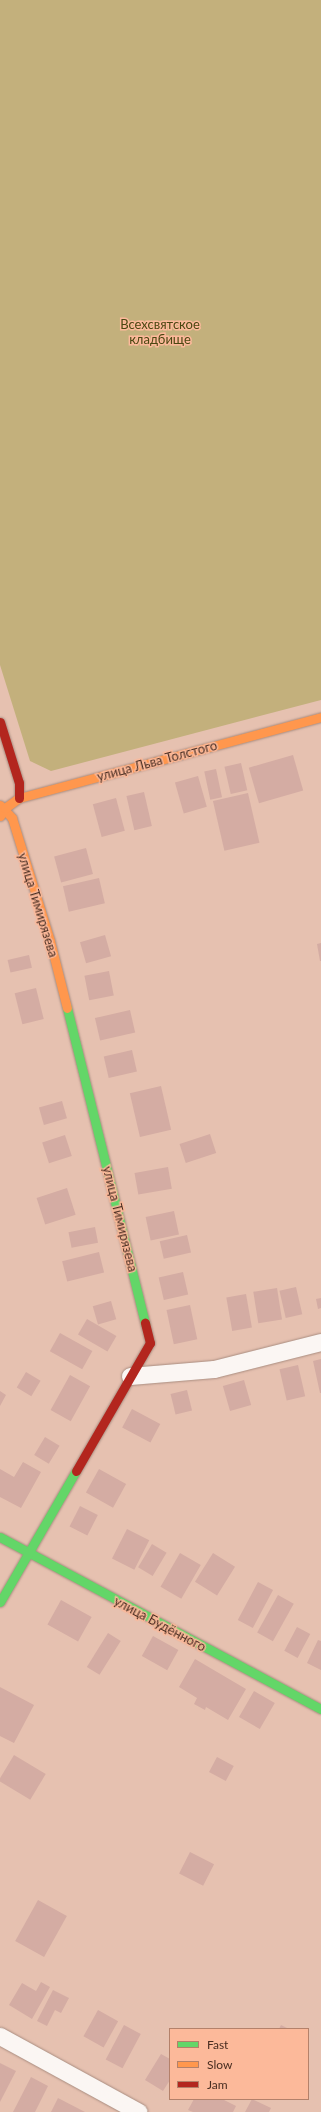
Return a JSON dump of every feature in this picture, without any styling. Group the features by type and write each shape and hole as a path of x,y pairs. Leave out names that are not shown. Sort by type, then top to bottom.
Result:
{"street":[{"name":"улица Льва Толстого","path":"2,810 19,798 321,717"},
{"path":"0,722 19,783 19,798"},
{"name":"улица Тимирязева","path":"0,1602 150,1343 50,941 12,818 2,810"},
{"path":"130,1376 214,1369 321,1342"},
{"name":"улица Будённого","path":"0,1537 27,1554 321,1709"},
{"path":"0,2036 138,2112"}],"green space":[{"name":"Всехсвятское кладбище","path":"0,0 321,0 321,700 51,771 30,761 0,665"}],"building":[{"path":"293,755 303,791 259,803 249,768"},
{"path":"241,763 247,790 231,794 224,767"},
{"path":"216,769 222,797 210,800 204,771"},
{"path":"198,776 207,807 184,813 175,783"},
{"path":"144,792 152,826 134,830 126,796"},
{"path":"248,793 259,843 224,851 213,801"},
{"path":"116,798 125,831 102,837 93,804"},
{"path":"86,848 93,874 61,883 54,857"},
{"path":"99,878 105,903 69,912 63,886"},
{"path":"105,935 111,956 86,963 80,942"},
{"path":"321,943 321,961 320,961 317,944"},
{"path":"29,955 32,968 10,973 8,960"},
{"path":"109,971 114,996 89,1000 84,976"},
{"path":"36,988 44,1019 22,1024 15,993"},
{"path":"130,1010 135,1032 100,1041 95,1018"},
{"path":"132,1050 137,1071 109,1078 104,1057"},
{"path":"161,1086 171,1130 140,1137 130,1093"},
{"path":"62,1101 67,1118 44,1125 39,1108"},
{"path":"210,1134 216,1153 186,1163 180,1144"},
{"path":"65,1135 72,1156 49,1163 42,1142"},
{"path":"168,1167 172,1189 138,1195 135,1173"},
{"path":"67,1188 76,1215 45,1225 37,1198"},
{"path":"174,1211 179,1234 151,1241 146,1217"},
{"path":"95,1227 98,1243 72,1248 68,1232"},
{"path":"187,1235 191,1253 164,1259 160,1241"},
{"path":"99,1252 104,1272 67,1282 62,1261"},
{"path":"183,1272 188,1294 164,1300 159,1278"},
{"path":"296,1287 302,1314 286,1318 279,1291"},
{"path":"277,1288 282,1320 258,1323 253,1292"},
{"path":"246,1294 252,1327 232,1331 226,1297"},
{"path":"321,1298 321,1308 318,1309 316,1299"},
{"path":"111,1301 116,1319 98,1325 93,1306"},
{"path":"190,1305 197,1339 174,1344 167,1310"},
{"path":"87,1319 116,1336 107,1352 78,1335"},
{"path":"60,1333 92,1351 82,1369 50,1351"},
{"path":"321,1359 321,1393 320,1393 313,1361"},
{"path":"298,1365 305,1396 287,1400 279,1369"},
{"path":"26,1372 41,1381 31,1396 17,1387"},
{"path":"70,1375 90,1386 71,1421 51,1410"},
{"path":"244,1380 251,1405 230,1411 223,1386"},
{"path":"187,1390 192,1410 176,1414 171,1394"},
{"path":"0,1391 6,1395 0,1406"},
{"path":"132,1409 160,1424 150,1443 122,1428"},
{"path":"45,1437 60,1446 49,1464 34,1455"},
{"path":"23,1462 41,1472 21,1508 0,1497 0,1469 14,1477"},
{"path":"99,1469 126,1484 113,1508 86,1493"},
{"path":"80,1506 98,1515 87,1536 70,1526"},
{"path":"127,1529 149,1540 134,1570 112,1558"},
{"path":"152,1544 167,1553 153,1576 138,1567"},
{"path":"180,1553 201,1565 181,1599 160,1587"},
{"path":"213,1553 235,1567 217,1596 195,1582"},
{"path":"258,1582 273,1590 253,1628 238,1620"},
{"path":"278,1595 294,1604 273,1641 257,1633"},
{"path":"61,1600 92,1617 78,1641 47,1624"},
{"path":"297,1627 310,1634 298,1658 284,1651"},
{"path":"108,1633 121,1641 100,1675 87,1667"},
{"path":"153,1636 178,1650 167,1670 142,1656"},
{"path":"318,1640 321,1641 321,1670 307,1663"},
{"path":"195,1659 246,1689 228,1720 206,1707 205,1710 194,1704 197,1698 179,1687"},
{"path":"0,1687 34,1705 14,1743 0,1736"},
{"path":"254,1691 275,1703 260,1729 239,1717"},
{"path":"14,1755 46,1774 30,1800 0,1782 0,1778"},
{"path":"217,1757 234,1766 226,1781 209,1772"},
{"path":"190,1852 214,1864 203,1886 179,1873"},
{"path":"38,1900 67,1916 44,1957 15,1941"},
{"path":"41,1982 50,1987 32,2019 9,2005 22,1983 36,1991"},
{"path":"53,1990 69,1998 61,2013 55,2010 47,2026 37,2021"},
{"path":"98,2010 118,2021 104,2047 83,2036"},
{"path":"124,2025 141,2034 122,2068 106,2059"},
{"path":"281,2025 287,2028 280,2028"},
{"path":"161,2054 169,2058 169,2082 163,2091 145,2080"},
{"path":"0,2063 16,2071 0,2102"},
{"path":"31,2077 48,2086 35,2112 13,2112"},
{"path":"58,2098 85,2112 51,2112"},
{"path":"193,2100 224,2100 236,2106 233,2112 193,2112 188,2110"},
{"path":"251,2100 271,2108 269,2112 245,2112"}],"traffic: fast":[{"path":"67,1008 145,1323"},
{"path":"0,1602 76,1471"},
{"path":"0,1537 321,1709"}],"traffic: slow":[{"path":"0,816 5,808 19,798 321,717"},
{"path":"0,805 12,818 50,941 67,1008"}],"traffic: jam":[{"path":"0,722 19,783 19,798"},
{"path":"76,1471 150,1343 145,1323"}]}
